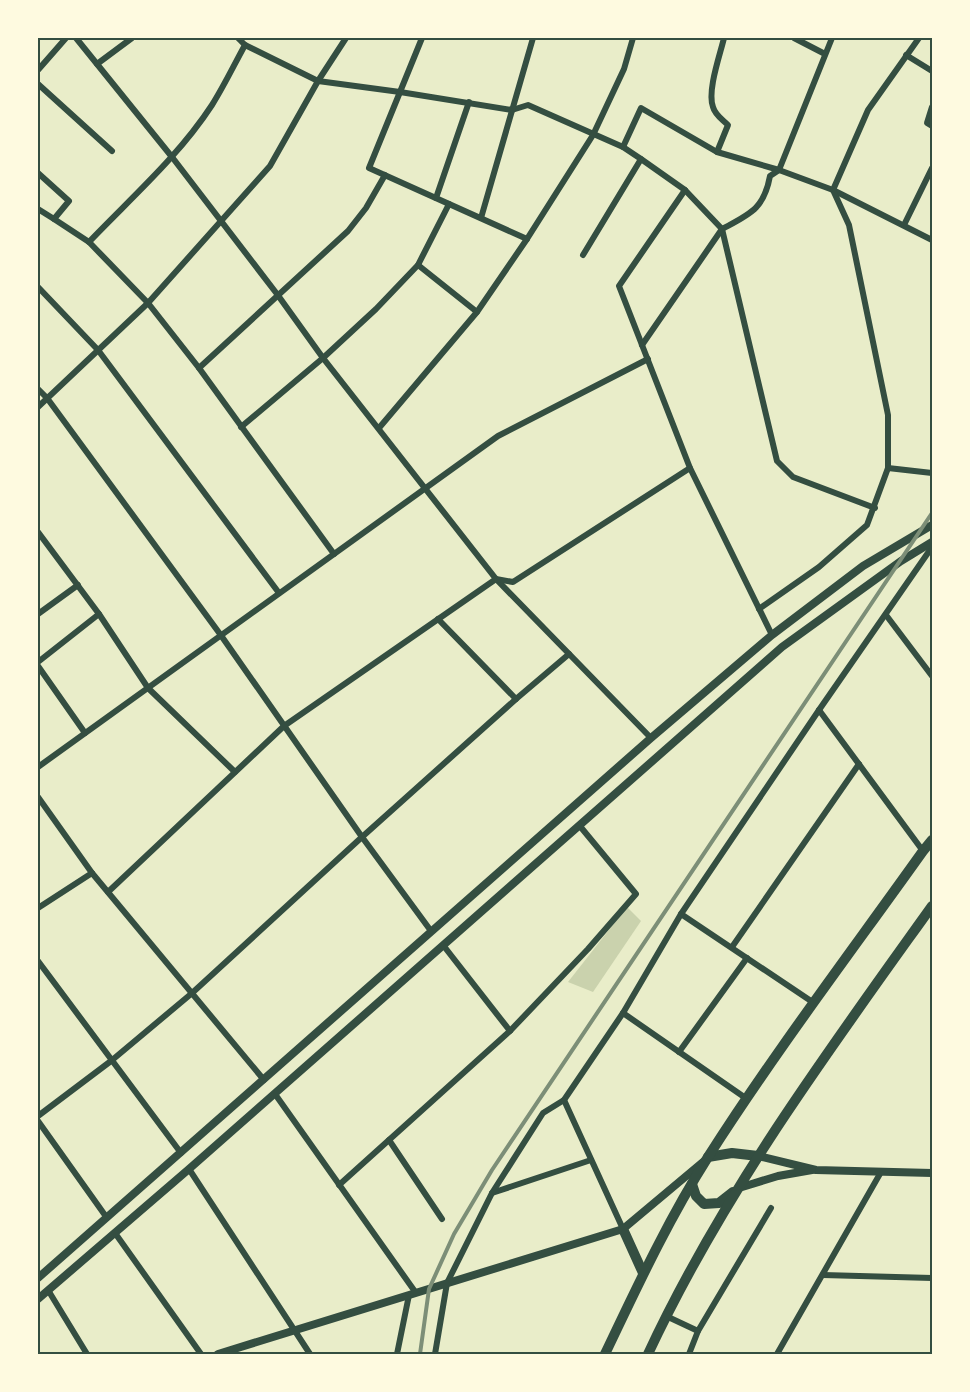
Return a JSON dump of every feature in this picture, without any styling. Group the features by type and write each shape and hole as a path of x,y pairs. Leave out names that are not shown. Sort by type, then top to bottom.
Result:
{"highway":[{"path":"605,1354 642,1273 708,1157 933,840"},
{"path":"648,1354 666,1316 758,1156 827,1053 933,906"},
{"path":"708,1157 732,1153 758,1156"},
{"path":"692,1184 696,1196 704,1204 719,1203 739,1188"},
{"path":"623,1229 642,1273"}],"street":[{"path":"38,70 66,38"},
{"path":"76,38 172,157 323,358 496,579 651,738"},
{"path":"97,64 132,38"},
{"path":"238,38 245,45 318,81 469,102 512,111 528,105 623,147 685,190 722,229 777,461 793,477 875,508"},
{"path":"38,407 148,303 270,166 318,81 346,38"},
{"path":"422,38 369,168 527,239"},
{"path":"481,218 533,38"},
{"path":"379,428 477,312 527,239 593,135 624,69 633,38"},
{"path":"717,152 728,125 716,114 712,105 711,93 724,38"},
{"path":"794,38 825,54"},
{"path":"642,345 722,229 740,220 760,205 767,192 770,176 779,170 832,38"},
{"path":"759,609 819,567 867,525 888,468 888,415 849,225 833,190 868,110 919,38"},
{"path":"89,242 172,157 213,104 245,45"},
{"path":"906,55 933,72"},
{"path":"38,84 112,151"},
{"path":"436,198 469,102"},
{"path":"930,124 933,107"},
{"path":"623,147 641,108 717,152 779,170 833,190 933,240"},
{"path":"583,255 641,159"},
{"path":"904,225 932,168"},
{"path":"38,173 69,201 54,219"},
{"path":"199,368 348,231 366,208 385,175"},
{"path":"685,190 620,286 690,468 772,635 782,647"},
{"path":"241,427 323,358 376,309 418,265 449,204"},
{"path":"38,209 89,242 148,303 199,368 334,554"},
{"path":"418,265 477,312"},
{"path":"38,287 98,350 279,593"},
{"path":"38,766 498,436 648,359"},
{"path":"38,388 220,634 362,837 431,931"},
{"path":"108,892 284,726 496,579 513,582 690,468"},
{"path":"888,468 933,473"},
{"path":"38,1278 651,738 772,635 863,566 933,525"},
{"path":"38,532 99,614 148,688 235,772"},
{"path":"435,1354 447,1283 492,1193 543,1113 564,1100 623,1013 681,914 933,545"},
{"path":"38,1299 275,1094 782,647 901,561 933,545"},
{"path":"38,614 78,585"},
{"path":"85,733 38,664 99,614"},
{"path":"885,615 933,676"},
{"path":"438,619 516,699"},
{"path":"108,1218 38,1119 191,994 362,837 569,654"},
{"path":"819,710 923,851"},
{"path":"732,948 859,764"},
{"path":"38,797 92,873 275,1094 413,1294 397,1354"},
{"path":"339,1185 510,1031 588,949 636,894 579,825"},
{"path":"38,908 92,873"},
{"path":"681,914 815,1004"},
{"path":"443,945 510,1031"},
{"path":"679,1052 747,958"},
{"path":"38,961 181,1153"},
{"path":"623,1013 747,1099"},
{"path":"564,1100 623,1229"},
{"path":"389,1140 442,1219"},
{"path":"758,1156 816,1170"},
{"path":"219,1354 623,1229 708,1157"},
{"path":"492,1193 591,1160"},
{"path":"189,1169 310,1354"},
{"path":"739,1188 778,1176 816,1170 933,1173"},
{"path":"777,1354 880,1172"},
{"path":"688,1354 698,1331 771,1208"},
{"path":"115,1233 201,1354"},
{"path":"823,1275 933,1278"},
{"path":"48,1290 87,1354"},
{"path":"666,1316 698,1331"}],"green space":[{"path":"627,907 641,921 593,992 568,982"}],"railway":[{"path":"420,1354 429,1289 454,1234 492,1170 932,513"}]}
